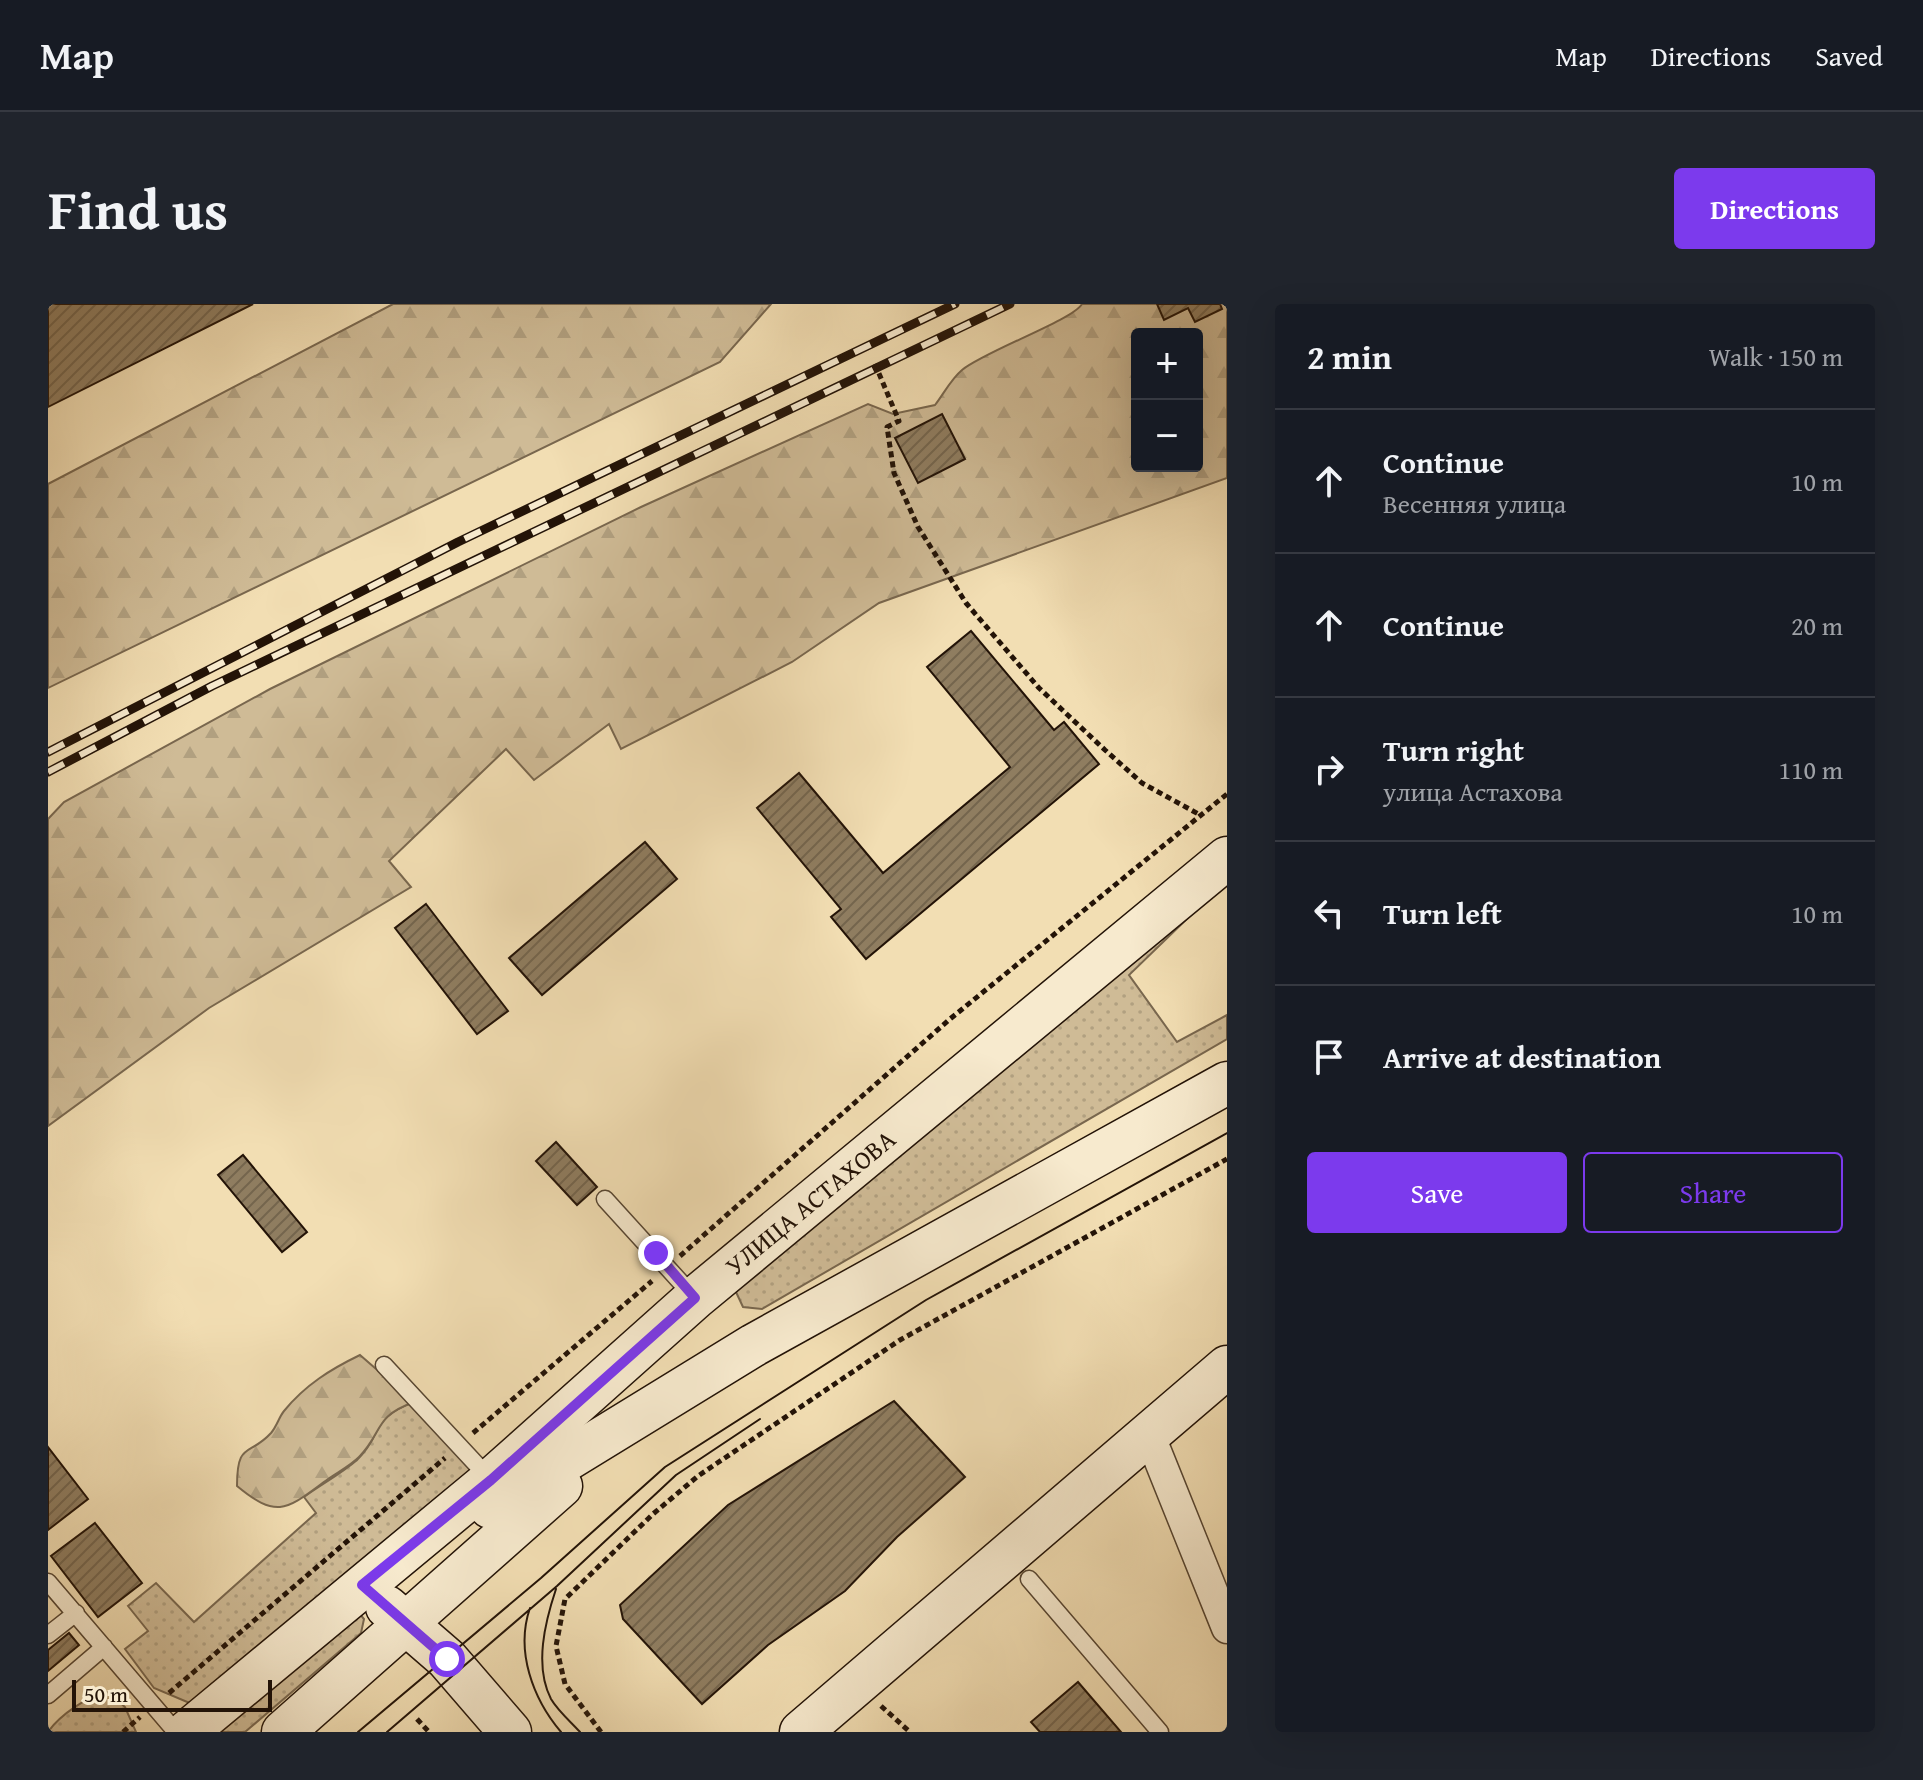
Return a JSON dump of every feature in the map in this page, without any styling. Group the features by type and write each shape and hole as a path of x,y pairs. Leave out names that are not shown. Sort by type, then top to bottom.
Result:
{"main road":[{"name":"УЛИЦА АСТАХОВА","path":"187,1732 491,1480 695,1298 1227,858"},
{"name":"УЛИЦА АСТАХОВА","path":"362,1585 754,1345 1227,1083"},
{"path":"801,1732 1227,1367"},
{"name":"УЛИЦА АСТАХОВА","path":"283,1732 407,1625 633,1420"},
{"path":"362,1585 447,1659 510,1732"}],"street":[{"path":"1149,1434 1227,1628"}],"lane":[{"path":"605,1199 695,1298"},
{"path":"384,1365 491,1480"},
{"path":"1029,1579 1075,1625 1160,1732"},
{"path":"48,1582 176,1732"},
{"path":"48,1635 76,1613"},
{"path":"48,1695 104,1647"}],"path":[{"path":"875,364 899,421 887,427 894,473 918,527 966,603 1039,688 1105,750 1142,783 1202,816"},
{"path":"601,1732 565,1684 556,1646 565,1599 653,1514 698,1476 900,1340 1227,1159"},
{"path":"875,1702 910,1732"},
{"path":"417,1719 429,1732"}],"green space":[{"path":"393,304 771,304 720,362 48,688 48,484"},
{"path":"1082,304 1227,304 1227,478 879,603 792,662 621,749 609,724 534,780 506,749 389,861 411,887 209,1008 48,1126 48,819 64,802 270,689 641,507 868,404 893,414 935,405 951,382 973,362 1063,318"},
{"path":"1227,880 1129,975 1177,1042 1227,1015 1227,1039 762,1309 743,1307 736,1292 744,1281"},
{"path":"360,1355 414,1402 385,1419 367,1448 355,1460 293,1503 274,1507 263,1504 237,1486 242,1456 271,1433 292,1402 319,1378"},
{"path":"414,1402 475,1469 192,1704 154,1688 125,1649 148,1631 128,1606 156,1583 194,1622 316,1513 304,1497 357,1460 383,1421 399,1408"},
{"path":"359,1613 364,1619 361,1633 245,1732 205,1732"},
{"path":"108,1692 125,1707 136,1732 48,1732 75,1707"}],"building":[{"path":"48,304 253,304 48,407"},
{"path":"1157,304 1220,304 1222,309 1195,322 1188,308 1164,320"},
{"path":"942,414 965,459 918,483 895,438"},
{"path":"971,631 1054,730 1064,722 1099,764 866,959 831,917 841,909 757,808 799,773 883,873 1010,767 927,667"},
{"path":"645,842 677,879 542,995 509,958"},
{"path":"426,904 508,1011 477,1034 395,928"},
{"path":"556,1142 597,1187 577,1205 536,1161"},
{"path":"243,1155 307,1232 282,1252 218,1175"},
{"path":"894,1401 965,1477 897,1537 845,1591 768,1645 702,1704 623,1619 620,1605 728,1505"},
{"path":"48,1447 88,1499 48,1530"},
{"path":"95,1523 142,1583 98,1617 51,1556"},
{"path":"69,1633 79,1645 48,1671 48,1650"},
{"path":"1078,1682 1121,1732 1040,1732 1031,1722"}],"tram line":[{"path":"358,1732 541,1578 665,1467 926,1300 1227,1133"},
{"path":"387,1732 557,1586 676,1475 760,1419"},
{"path":"556,1589 545,1630 543,1673 551,1699 580,1732"},
{"path":"530,1608 525,1641 529,1674 542,1705 561,1732"}],"railway":[{"path":"48,752 458,542 955,304"},
{"path":"48,772 212,686 1010,304"}],"route":[{"path":"447,1659 362,1585 491,1480 695,1298 656,1253"}]}
